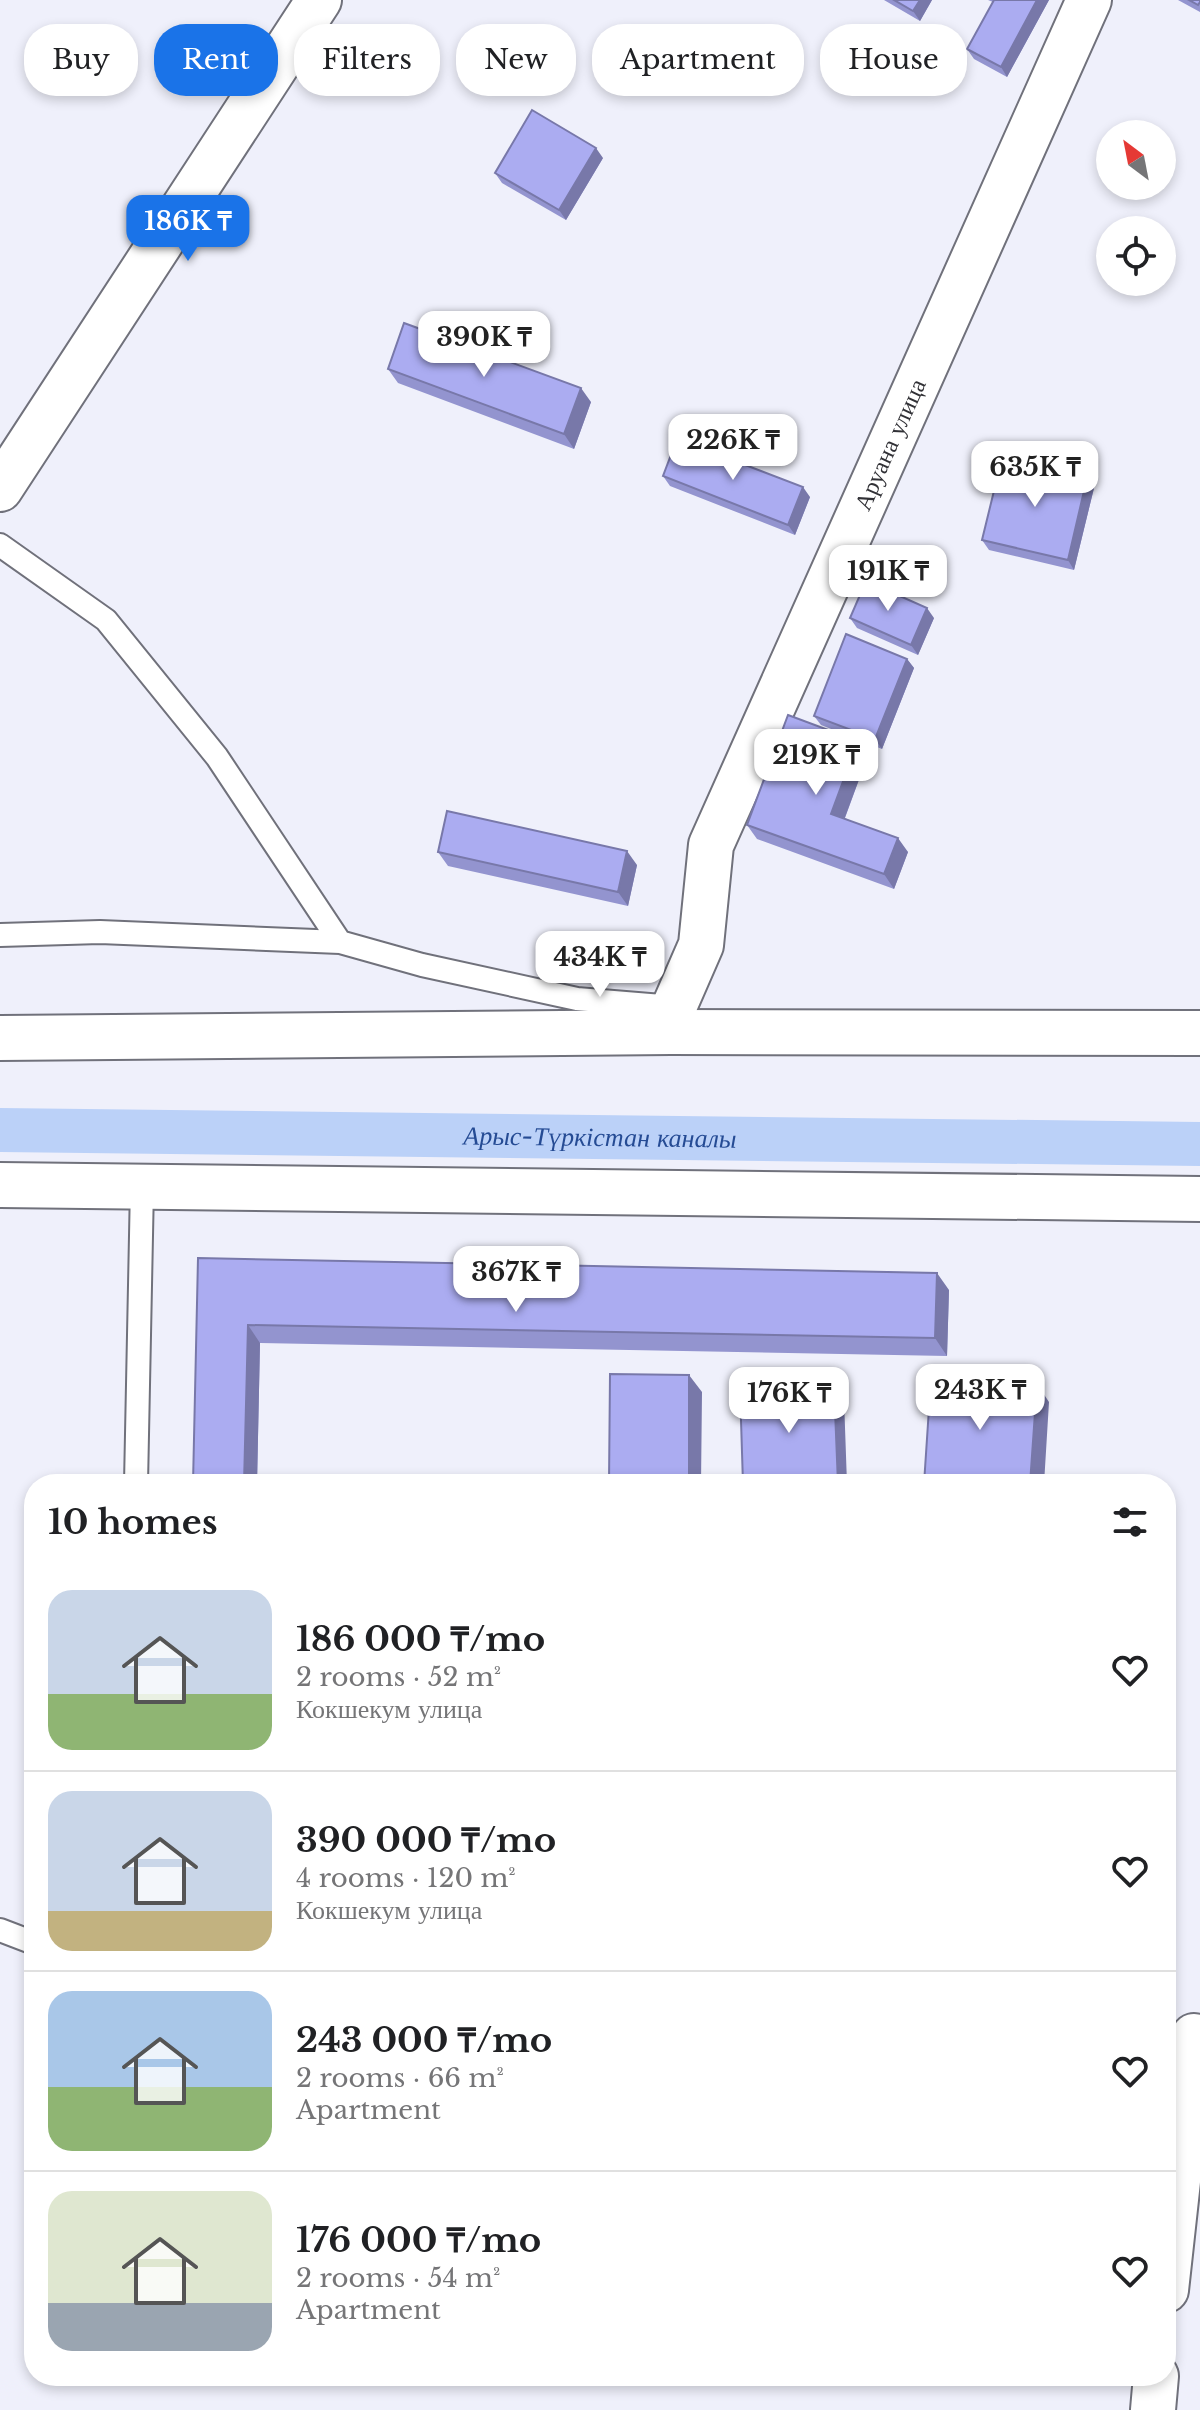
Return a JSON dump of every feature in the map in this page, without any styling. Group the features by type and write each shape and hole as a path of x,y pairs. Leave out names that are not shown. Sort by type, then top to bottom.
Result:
{"street":[{"path":"0,489 319,0"},
{"name":"Аруана улица","path":"672,1020 701,945 711,845 1089,0"},
{"path":"0,1038 672,1020 1200,1033"},
{"path":"0,1185 1200,1199"},
{"path":"1176,2169 1187,2035"},
{"path":"1153,2410 1155,2386"}],"lane":[{"path":"0,545 106,620 217,757 340,942"},
{"path":"0,935 100,932 340,942 422,965 672,1020"},
{"path":"136,1474 142,1186"},
{"path":"0,1930 24,1939"}],"building":[{"path":"894,0 920,0 913,11"},
{"path":"994,0 1037,0 1001,67 967,49"},
{"path":"532,110 596,148 559,210 495,173"},
{"path":"404,323 581,388 564,434 388,369"},
{"path":"677,439 803,487 788,525 663,476"},
{"path":"1002,458 1087,478 1068,560 982,540"},
{"path":"866,581 927,608 911,645 850,618"},
{"path":"846,634 907,659 875,739 814,716"},
{"path":"788,715 858,741 831,814 898,838 884,874 747,825"},
{"path":"447,811 627,851 618,892 438,852"},
{"path":"198,1258 937,1273 935,1338 248,1325 244,1474 193,1474"},
{"path":"610,1374 689,1375 689,1474 609,1474"},
{"path":"931,1378 1037,1384 1031,1474 925,1474"},
{"path":"834,1385 838,1474 743,1474 740,1388"}],"waterway":[{"name":"Арыс-Түркістан каналы","path":"0,1130 1200,1144"}]}
